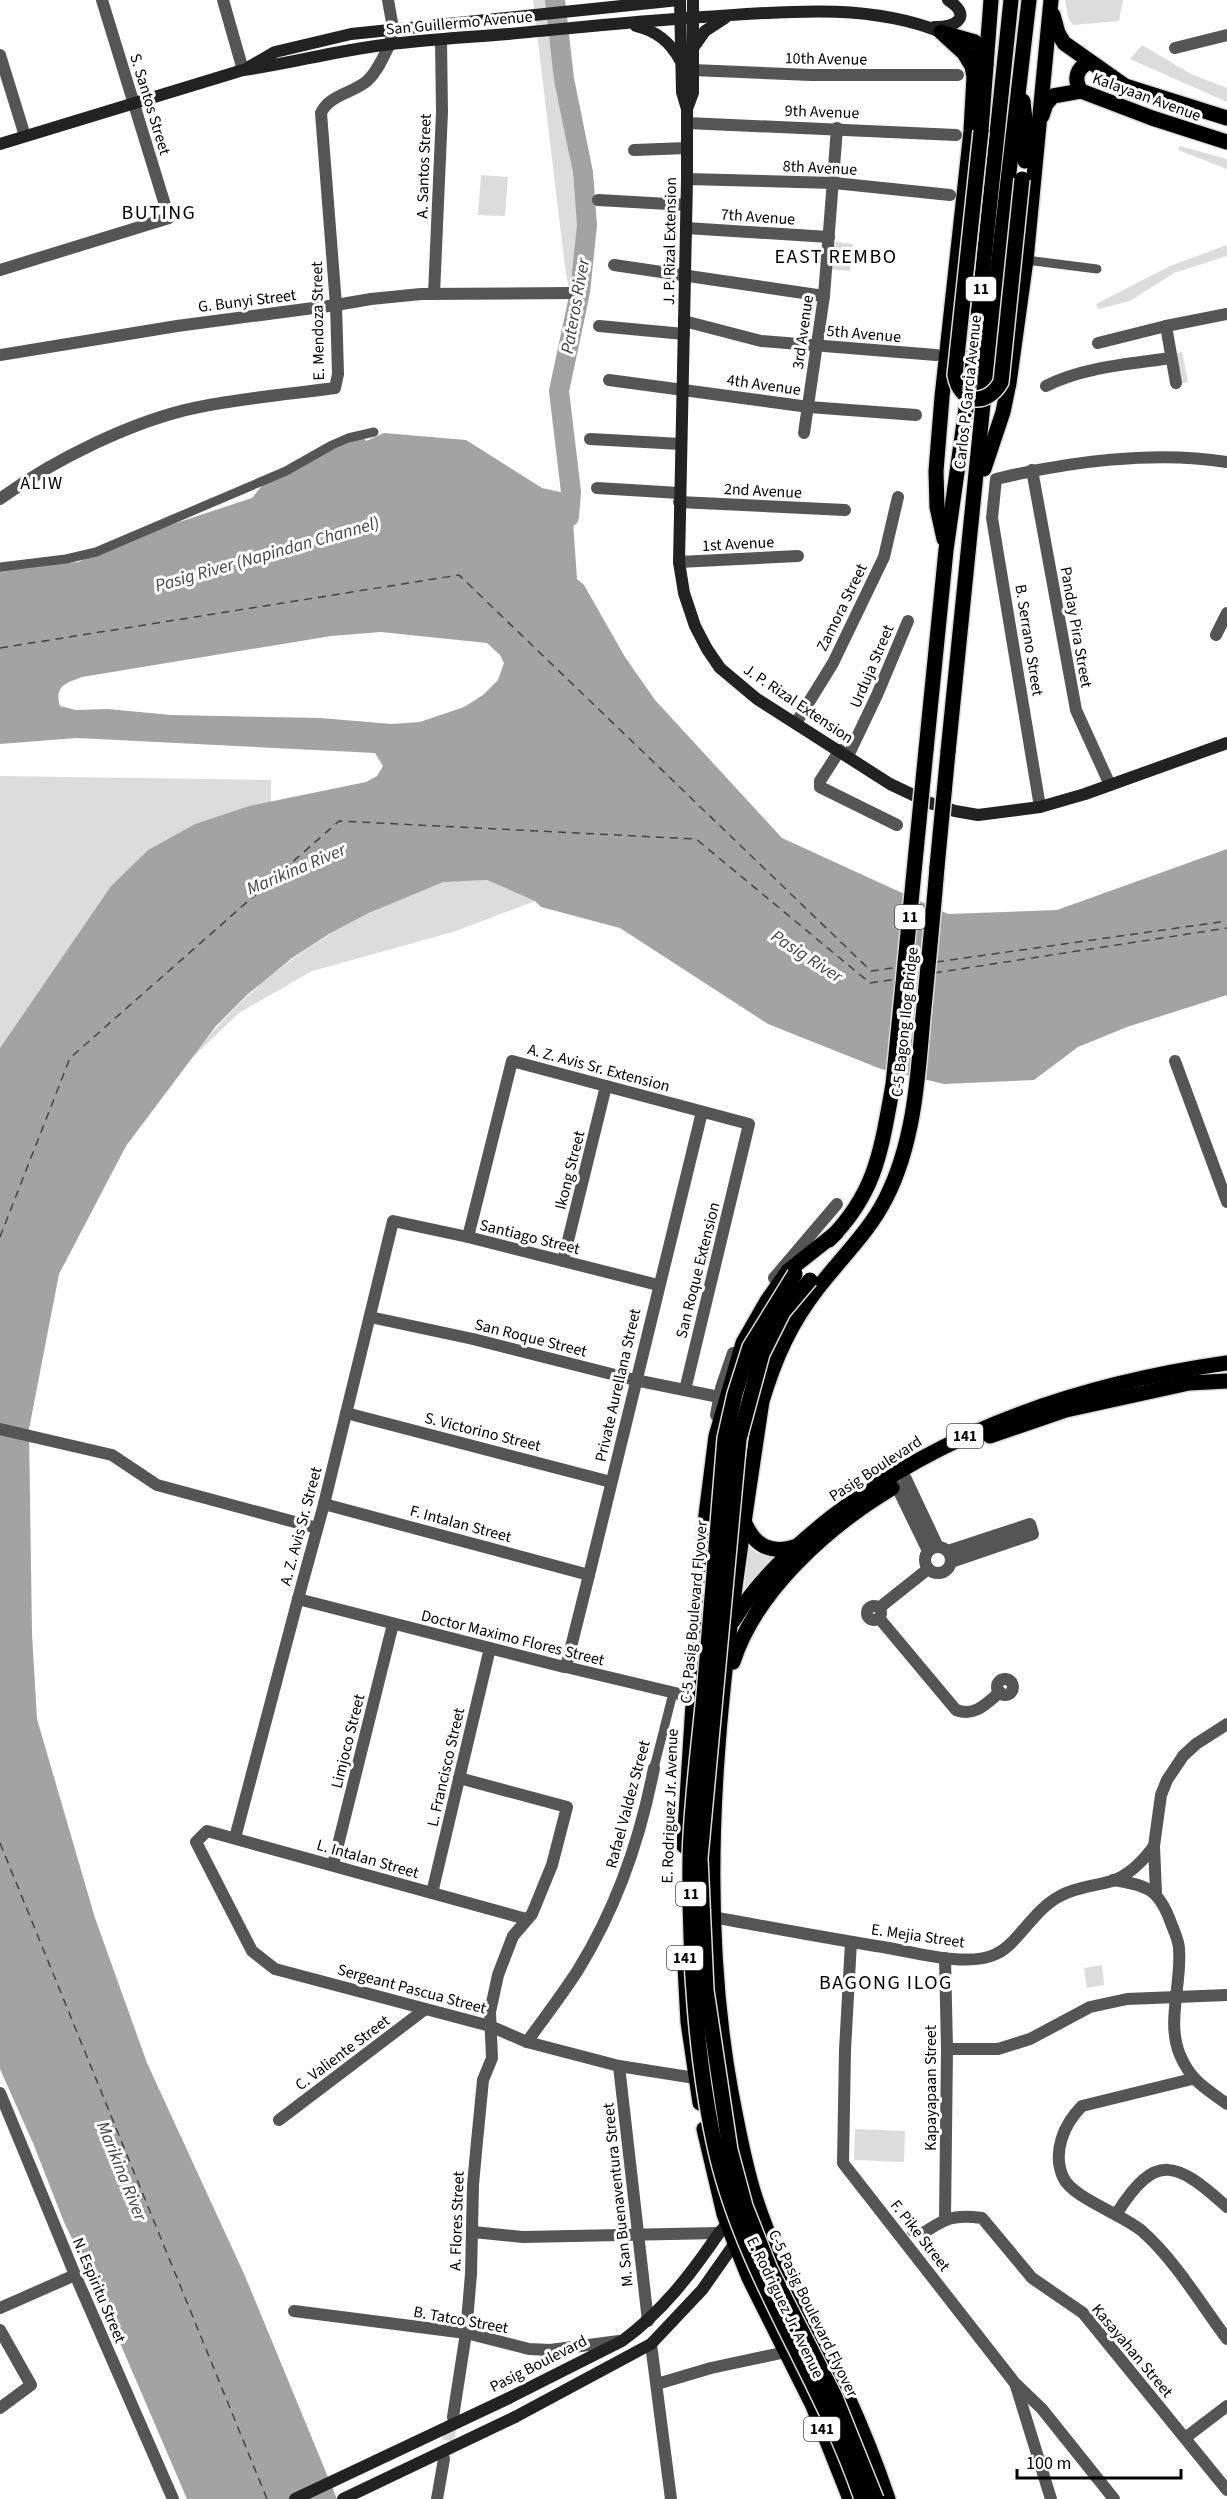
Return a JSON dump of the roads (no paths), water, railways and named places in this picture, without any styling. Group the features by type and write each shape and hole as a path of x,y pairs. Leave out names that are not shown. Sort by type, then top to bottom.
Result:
{"main road":[{"name":"San Guillermo Avenue","path":"243,70 274,52 308,42 393,28 680,0"},
{"name":"J. P. Rizal Extension","path":"680,0 687,18 693,48 693,93 687,109"},
{"name":"J. P. Rizal Extension","path":"693,0 687,18 681,60 682,92 687,109 687,179 679,562 690,612 700,637 713,658 728,675 757,699 910,795 955,811 991,814 1040,807 1110,785 1227,743"},
{"path":"935,30 954,26 958,22 960,14 958,8 948,0"},
{"path":"991,0 987,69 955,375 957,387 962,395 974,399 996,391 1001,382 1024,171 1026,129 1021,75 1036,39 1041,0"},
{"name":"Carlos P. Garcia Avenue","path":"926,750 946,550 975,345 1011,0"},
{"name":"Carlos P. Garcia Avenue","path":"948,752 1004,212 1029,0"},
{"path":"972,512 1007,393 1026,260 1051,0"},
{"name":"Kalayaan Avenue","path":"1051,0 1058,33 1064,43 1089,62 1125,86 1227,118"},
{"path":"687,18 830,12 898,19 975,42 980,48 987,69"},
{"path":"693,48 709,27 735,15"},
{"name":"San Guillermo Avenue","path":"0,144 243,70 281,66 314,57 390,44 687,18"},
{"path":"623,24 638,26 656,33 670,44 681,60"},
{"path":"935,30 964,53 972,66 974,76 971,131 936,471 937,507 946,550"},
{"path":"1081,91 1077,74 1080,68 1089,62"},
{"name":"Kalayaan Avenue","path":"1038,127 1046,104 1053,96 1081,91 1152,118 1227,142"},
{"path":"1024,171 1038,127"},
{"name":"C-5 Bagong Ilog Bridge","path":"836,1233 858,1206 869,1187 882,1143 894,1085 926,750"},
{"name":"C-5 Bagong Ilog Bridge","path":"853,1246 875,1219 888,1195 903,1155 917,1086 948,752"},
{"name":"E. Rodriguez Jr. Avenue","path":"836,1233 788,1271 767,1301 743,1343 716,1436 704,1531 692,1697 684,1814 683,1906 688,2022 695,2078 723,2228 735,2243 749,2278 813,2406 850,2499"},
{"name":"C-5 Pasig Boulevard Flyover","path":"836,1233 795,1274 774,1305 750,1347 735,1394 725,1438 690,1859 694,1992 705,2084 717,2154 733,2210 759,2274 823,2402 862,2499"},
{"name":"E. Rodriguez Jr. Avenue","path":"853,1246 795,1319 774,1360 762,1401 746,1505 721,1705 712,1827 712,1917 719,2021 742,2150 759,2209 780,2263 846,2392 888,2499"},
{"name":"C-5 Pasig Boulevard Flyover","path":"853,1246 810,1280 783,1312 762,1354 749,1398 739,1439 700,1858 706,1990 730,2150 745,2206 770,2269 836,2397 876,2499"},
{"name":"Pasig Boulevard","path":"692,1697 732,1622 771,1571 797,1546 843,1509 882,1482 923,1457 988,1426 1032,1409 1091,1391 1227,1363"},
{"name":"Pasig Boulevard","path":"721,1705 743,1636 772,1592 819,1542 851,1516 901,1482 967,1446 1042,1417 1158,1389 1204,1381 1227,1381"},
{"path":"744,1521 753,1538 762,1546 777,1550 797,1546"},
{"path":"688,2022 719,2021"},
{"path":"723,2228 759,2209"},
{"path":"343,2499 515,2417 651,2344 702,2290 735,2243 765,2226"},
{"name":"Pasig Boulevard","path":"296,2499 509,2398 622,2341 648,2321 684,2283 723,2228"},
{"path":"788,2356 822,2345"}],"street":[{"name":"S. Santos Street","path":"0,270 168,218 102,0"},
{"path":"223,0 243,70"},
{"name":"E. Mendoza Street","path":"0,499 76,453 148,422 198,407 335,388 338,374 336,305 321,113 325,105 366,82 377,70 390,44 393,28 388,0"},
{"path":"1175,48 1227,35"},
{"name":"A. Santos Street","path":"434,294 442,112 441,40"},
{"path":"0,55 25,136"},
{"name":"10th Avenue","path":"693,70 811,75 958,75"},
{"name":"9th Avenue","path":"687,123 956,135"},
{"name":"3rd Avenue","path":"804,433 824,296 837,128"},
{"path":"634,150 687,148"},
{"name":"8th Avenue","path":"687,179 834,183 950,195"},
{"path":"598,200 686,206"},
{"name":"7th Avenue","path":"686,228 829,237"},
{"path":"1026,260 1097,269"},
{"path":"614,265 824,296"},
{"name":"G. Bunyi Street","path":"0,355 177,326 372,299 434,294 572,293"},
{"path":"1098,343 1227,314"},
{"name":"5th Avenue","path":"684,321 761,341 936,356"},
{"path":"599,326 684,334"},
{"path":"1166,326 1176,383"},
{"path":"1046,386 1116,365 1171,358"},
{"name":"4th Avenue","path":"609,380 809,407 916,415"},
{"path":"0,567 66,559 96,552 286,471 348,438 374,432"},
{"path":"590,439 681,444"},
{"path":"1032,470 1087,462 1159,458 1227,462"},
{"name":"B. Serrano Street","path":"1032,470 996,479 992,518 1040,807"},
{"name":"Panday Pira Street","path":"1032,470 1076,710 1110,785"},
{"name":"2nd Avenue","path":"597,488 845,510"},
{"name":"Zamora Street","path":"796,723 833,663 884,557 898,497"},
{"name":"1st Avenue","path":"679,562 798,556"},
{"path":"1216,635 1227,613"},
{"name":"Urduja Street","path":"897,825 820,787 820,781 844,753 877,696 908,621"},
{"name":"A. Z. Avis Sr. Extension","path":"468,1237 512,1061 749,1124"},
{"path":"1175,1061 1227,1202"},
{"name":"Ikong Street","path":"563,1261 606,1086"},
{"name":"Private Aurellana Street","path":"566,1667 702,1112"},
{"name":"San Roque Extension","path":"685,1390 749,1124"},
{"path":"704,1531 700,1518 719,1397 737,1340 761,1296 783,1266 837,1203"},
{"name":"Santiago Street","path":"393,1221 468,1237 658,1286"},
{"name":"A. Z. Avis Sr. Street","path":"235,1838 324,1504 393,1221"},
{"name":"San Roque Street","path":"370,1317 473,1339 635,1380 685,1390"},
{"path":"685,1390 719,1397"},
{"name":"S. Victorino Street","path":"346,1413 611,1482"},
{"path":"0,1429 112,1455 157,1485 317,1528"},
{"path":"901,1482 941,1553 948,1568 942,1572 934,1572 928,1569 925,1560 941,1553 1030,1524 1033,1534 941,1553"},
{"name":"F. Intalan Street","path":"324,1504 589,1575"},
{"path":"928,1569 879,1613 956,1710 965,1714 974,1712 1000,1692"},
{"name":"Doctor Maximo Flores Street","path":"298,1599 721,1705"},
{"name":"Limjoco Street","path":"333,1865 393,1624"},
{"name":"L. Francisco Street","path":"432,1893 490,1648"},
{"name":"Rafael Valdez Street","path":"527,2042 577,1971 618,1894 642,1821 673,1693"},
{"path":"1227,1724 1196,1744 1174,1766 1161,1795 1154,1846 1156,1893 1168,1914 1179,1947 1174,2028 1179,2053 1192,2079 1227,2104"},
{"name":"A. Flores Street","path":"453,2417 466,2334 477,2140 483,2080 492,2058 489,2026 498,1975 513,1936 532,1914 552,1865 567,1807 459,1778"},
{"name":"L. Intalan Street","path":"201,1835 207,1830 526,1919"},
{"name":"Sergeant Pascua Street","path":"201,1835 196,1842 252,1951 275,1969 489,2026 527,2042 619,2066 695,2078"},
{"name":"E. Mejia Street","path":"712,1917 945,1958 978,1959 995,1955 1006,1947 1039,1910 1058,1897 1083,1887 1113,1880 1137,1867 1154,1846"},
{"path":"1113,1880 1146,1887 1156,1893"},
{"name":"F. Pike Street","path":"851,1942 845,2050 843,2163 1014,2382 1042,2409 1114,2499"},
{"name":"Kapayapaan Street","path":"945,1958 947,2049 945,2218"},
{"path":"947,2049 998,2049 1029,2039 1090,2007 1127,1999 1227,1995"},
{"name":"C. Valiente Street","path":"279,2120 424,2010"},
{"name":"M. San Buenaventura Street","path":"619,2066 648,2321"},
{"path":"1192,2079 1082,2106 1070,2118 1063,2132 1060,2150 1062,2176 1067,2184 1083,2197 1117,2213 1142,2231 1161,2251 1227,2339"},
{"name":"N. Espiritu Street","path":"0,2093 75,2275 173,2499"},
{"path":"1117,2213 1140,2181 1152,2172 1162,2169 1176,2170 1196,2181 1227,2207"},
{"name":"Kasayahan Street","path":"945,2218 965,2216 982,2218 1032,2278 1083,2313 1227,2490"},
{"path":"913,2231 922,2234 945,2218"},
{"path":"473,2232 523,2237 637,2235 723,2228"},
{"path":"0,2308 75,2275"},
{"name":"B. Tatco Street","path":"294,2311 466,2334 529,2349 550,2350 622,2341"},
{"path":"0,2330 31,2385 0,2409"},
{"path":"651,2344 671,2499"},
{"path":"657,2384 711,2368 788,2356"},
{"path":"1014,2382 1051,2499"},
{"path":"1185,2438 1227,2406"},
{"path":"437,2499 444,2459"}],"water":[{"path":"384,433 466,440 542,488 569,494 571,492 577,579 584,585 625,657 655,700 782,838 948,914 1057,910 1227,849 1227,995 1127,1027 1078,1047 1034,1080 944,1084 881,1069 768,1024 620,928 541,907 535,901 487,880 443,882 369,913 329,934 292,958 247,995 216,1026 126,1146 59,1274 29,1429 32,1634 37,1719 95,1918 147,2063 245,2276 337,2499 187,2499 105,2308 64,2222 33,2143 0,2069 0,1048 111,886 148,850 195,824 249,806 366,782 377,776 383,766 375,753 77,738 0,744 0,568 78,562 155,530 252,498 265,482 346,442 363,437 366,441","holes":["381,632 487,643 500,655 504,663 498,680 483,695 464,707 420,722 392,724 320,718 171,715 108,709 76,710 60,706 59,699 63,686 82,677 331,636"]}],"waterway":[{"name":"Pateros River","path":"555,0 564,79 583,173 587,225 580,292 559,391 571,492 569,517"}],"tunnel":[{"path":"444,2458 453,2417"}],"district":[{"name":"BUTING","path":"159,212"},
{"name":"EAST REMBO","path":"836,256"},
{"name":"ALIW","path":"42,483"},
{"name":"BAGONG ILOG","path":"886,1982"}],"water label":[{"name":"Pasig River (Napindan Channel)","path":"267,554"},
{"name":"Marikina River","path":"296,869"},
{"name":"Pasig River","path":"807,956"},
{"name":"Marikina River","path":"122,2171"}]}
